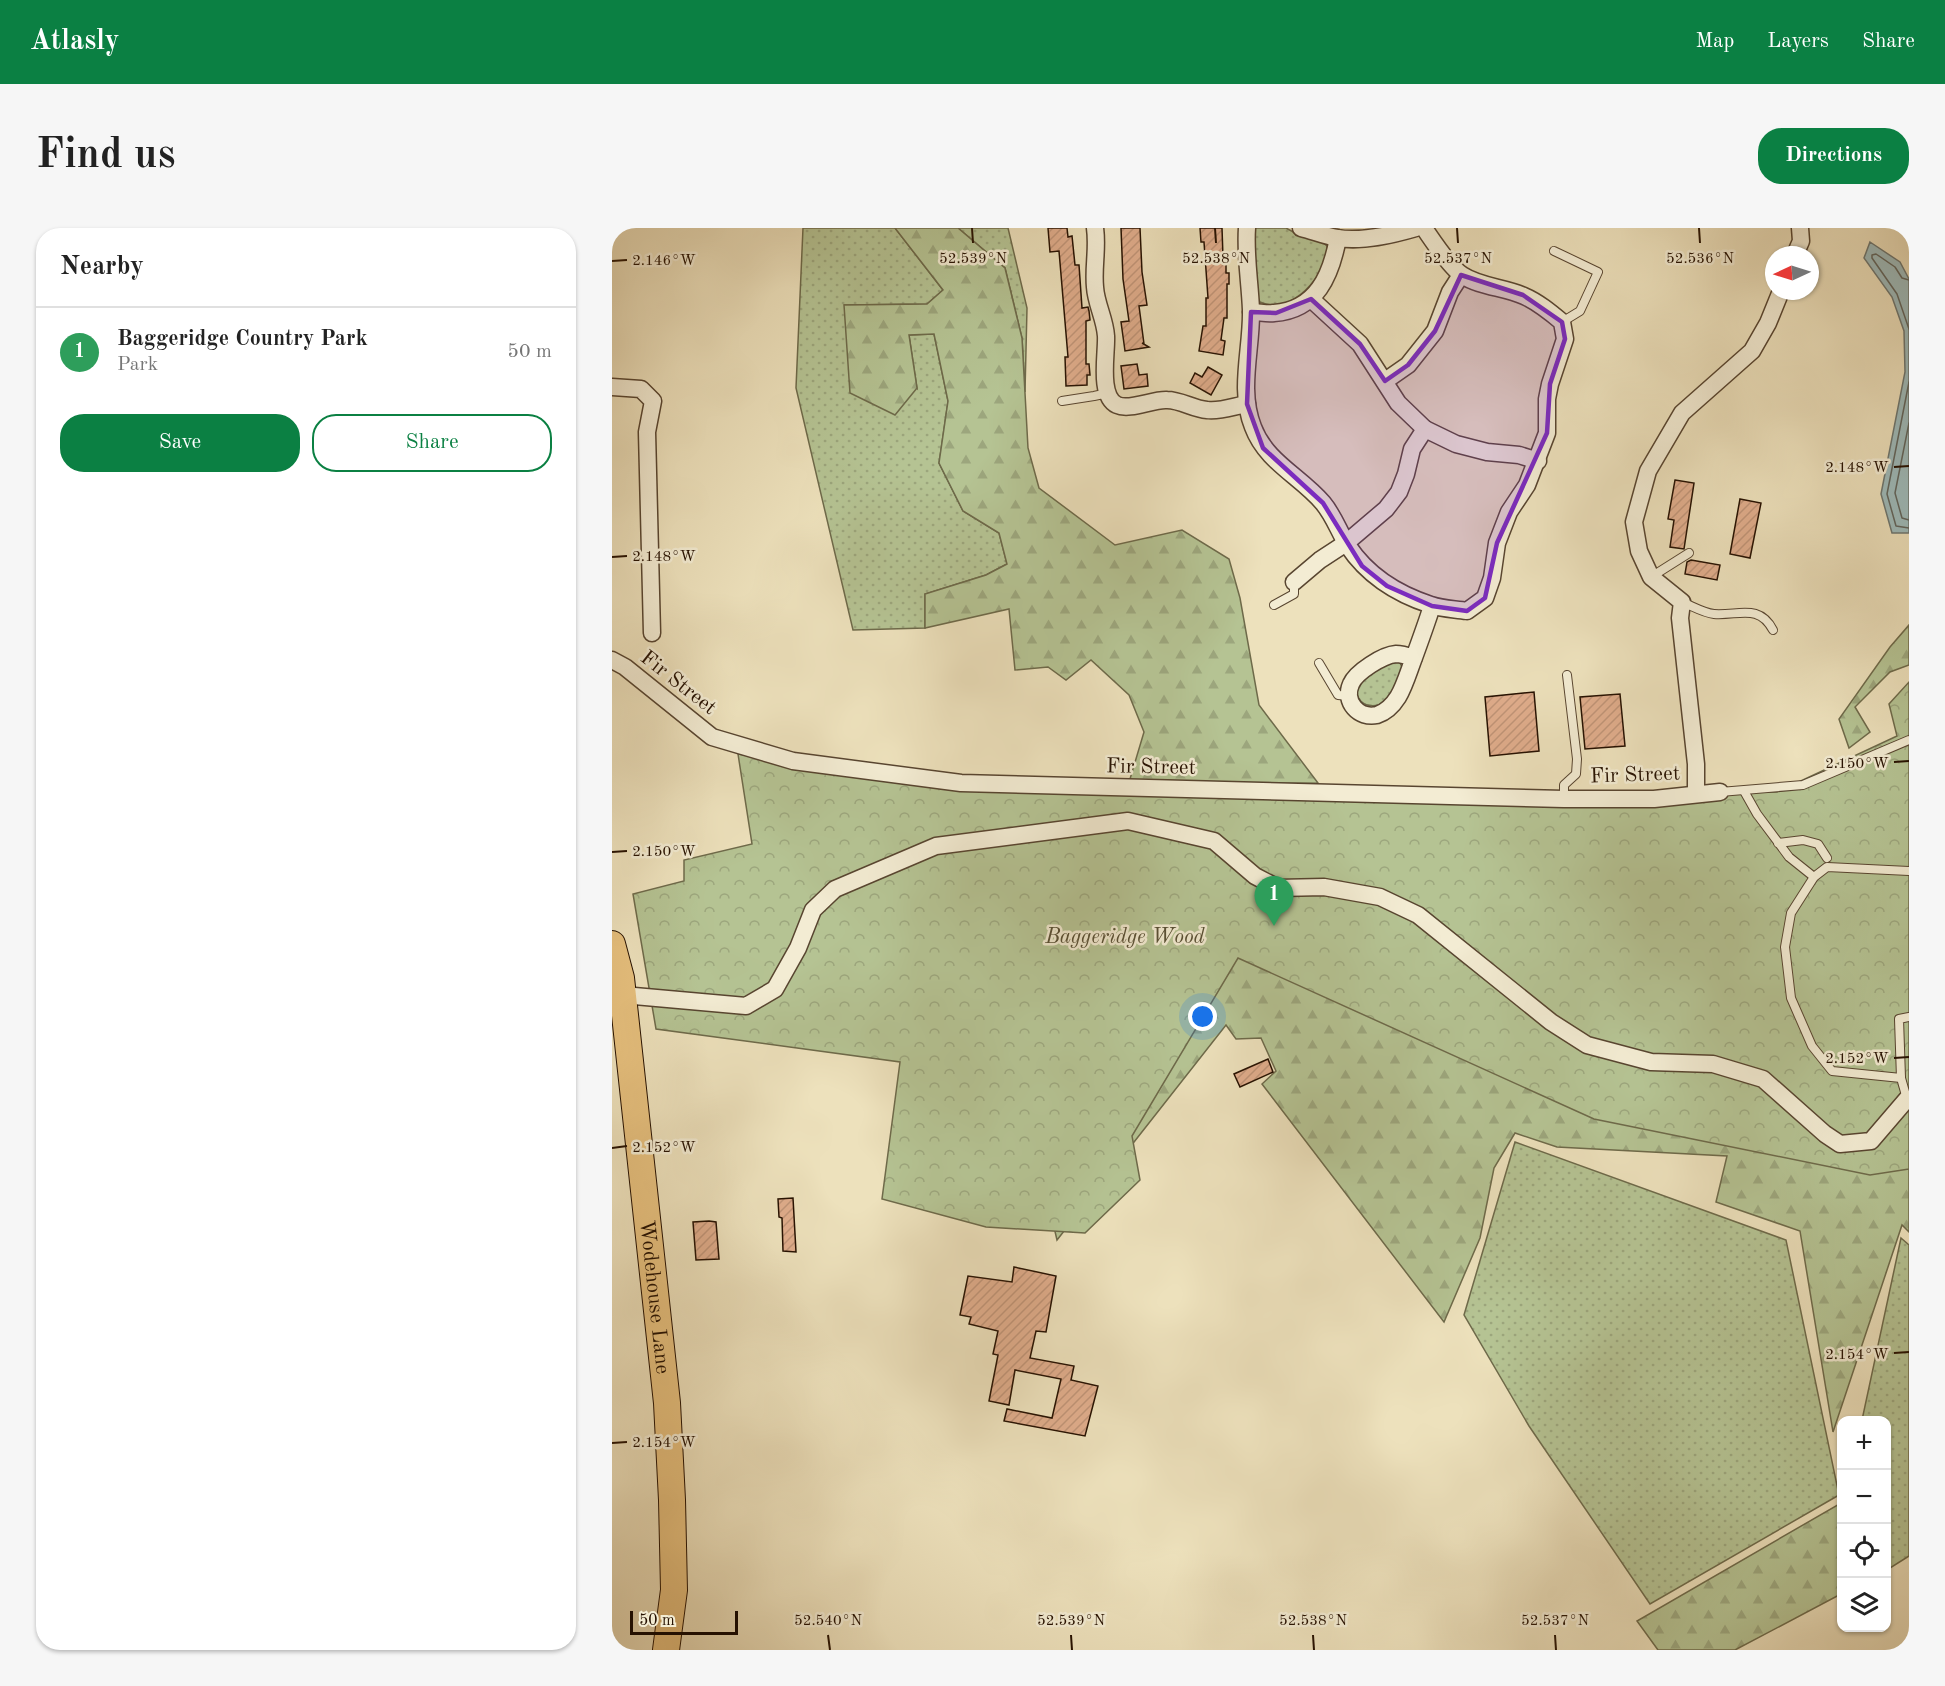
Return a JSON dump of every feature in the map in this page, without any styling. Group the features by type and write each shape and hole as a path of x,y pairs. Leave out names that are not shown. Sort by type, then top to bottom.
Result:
{"main road":[{"name":"Wodehouse Lane","path":"612,944 667,1403 674,1590 666,1650"}],"street":[{"path":"1095,228 1097,244 1094,266 1095,290 1103,316 1106,337 1105,381 1109,397 1117,405 1129,407 1167,399 1208,410 1248,404"},
{"path":"1247,228 1251,312 1246,383 1252,426 1263,448 1323,503 1362,566 1387,586 1432,606 1467,611 1485,598 1492,578 1497,543 1505,522 1538,461 1548,433 1547,399 1550,384 1565,339 1562,322 1544,308 1523,296 1461,275 1424,228"},
{"path":"1301,228 1319,230 1338,238 1357,239 1396,234 1416,228"},
{"path":"1799,246 1800,228"},
{"path":"1251,312 1276,313 1296,308 1311,299 1324,282 1334,261 1338,238"},
{"path":"1385,381 1408,365 1436,331 1450,292 1461,275"},
{"path":"1311,299 1360,344 1398,404 1425,429 1456,444 1487,452 1518,455 1538,461"},
{"path":"1696,793 1696,765 1680,618 1682,602 1651,577 1639,551 1634,522 1648,471 1682,413 1752,351 1768,323 1777,300"},
{"path":"612,387 641,389 653,401 647,432 652,633"},
{"path":"1294,582 1386,509 1399,492 1412,449 1425,429"},
{"path":"1413,658 1398,654 1384,656 1361,672 1351,683 1349,696 1351,704 1365,715 1377,714 1388,709 1398,697 1413,658 1432,606"},
{"name":"Fir Street","path":"612,660 625,667 712,737 794,761 961,783 1564,799 1654,799 1720,792"},
{"path":"618,980 746,1006 775,989 798,948 813,910 835,889 936,846 1128,821 1214,841 1255,876 1278,888 1324,887 1380,897 1418,915 1551,1022 1587,1045 1651,1062 1713,1064 1763,1078 1825,1134 1840,1144 1871,1141 1908,1099"}],"lane":[{"path":"1554,251 1598,272 1580,311 1562,322"},
{"path":"1062,401 1108,393"},
{"path":"1651,577 1689,553"},
{"path":"1274,605 1294,594 1294,582"},
{"path":"1682,602 1711,614 1756,613 1767,620 1773,630"},
{"path":"1319,663 1338,695 1349,696"},
{"path":"1564,799 1564,785 1576,774 1577,759 1567,675"},
{"path":"1720,792 1803,785 1909,740"},
{"path":"1744,790 1757,814 1789,857 1815,877"},
{"path":"1778,843 1803,840 1818,844 1827,858"},
{"path":"1901,1078 1832,1071 1812,1046 1791,998 1785,947 1791,913 1815,877 1827,867 1909,871"},
{"path":"1908,1099 1901,1078 1899,1019 1909,1017"}],"highlighted area":[{"path":"1461,275 1523,295 1562,322 1565,339 1550,384 1547,433 1497,543 1485,598 1467,611 1432,606 1387,586 1362,566 1323,503 1263,448 1247,404 1251,312 1276,313 1311,299 1360,344 1385,381 1408,365 1435,331"}],"green space":[{"path":"803,228 895,228 943,290 927,304 845,305 917,388 909,335 934,334 948,401 939,463 963,511 999,533 1007,564 986,575 925,594 925,628 853,630 796,388"},
{"path":"895,228 958,228 1005,268 1022,338 1028,448 1039,488 1115,545 1182,530 1229,559 1240,598 1259,705 1318,783 1138,784 1130,779 1144,732 1129,695 1091,660 1066,680 1048,667 1015,670 1009,609 925,628 925,594 986,575 1007,564 999,533 963,511 939,463 948,401 934,334 909,335 917,388 895,415 850,393 844,305 927,304 943,290"},
{"path":"958,228 1008,228 1027,308 1025,392 1022,338 1005,268"},
{"path":"1253,228 1286,228 1297,234 1322,241 1327,246 1326,257 1321,269 1314,280 1295,299 1283,304 1272,305 1260,302 1256,293"},
{"path":"1909,625 1909,665 1890,672 1855,707 1870,732 1849,748 1839,719 1890,647"},
{"path":"1389,660 1399,661 1402,667 1395,691 1379,705 1374,706 1361,702 1356,690 1357,684"},
{"path":"1909,682 1909,1169 1870,1175 1594,1119 1238,958 1132,1136 1140,1180 1085,1233 986,1227 882,1199 900,1062 656,1029 633,894 684,881 684,860 752,844 738,754 961,791 1777,792 1897,736 1889,704"},
{"name":"Baggeridge Wood","path":"954,796 1909,1134 1909,1232 1902,1225 1833,1432 1800,1231 1716,1202 1727,1156 1557,1147 1515,1133 1494,1168 1480,1238 1444,1322 1262,1084 1276,1071 1261,1038 1236,1039 1226,1025 1057,1240"},
{"path":"1515,1142 1786,1240 1837,1485 1837,1496 1650,1604 1529,1426 1464,1315"},
{"path":"1901,1238 1909,1245 1909,1556 1891,1567 1891,1416 1863,1416"},
{"path":"1837,1505 1837,1596 1735,1650 1658,1650 1637,1621"}],"water":[{"path":"1870,242 1900,262 1909,279 1909,533 1892,533 1881,494 1905,372 1904,331 1892,297 1864,258"}],"building":[{"path":"1048,228 1067,228 1068,237 1072,236 1075,265 1079,265 1082,308 1088,307 1090,320 1086,321 1086,364 1089,364 1090,375 1087,375 1087,385 1066,386 1065,357 1068,357 1059,251 1050,252"},
{"path":"1121,228 1140,228 1142,272 1147,305 1139,306 1144,344 1142,343 1149,347 1125,351 1121,322 1129,321 1123,279"},
{"path":"1200,228 1222,228 1223,257 1226,257 1226,273 1229,273 1227,318 1224,318 1221,340 1225,341 1223,355 1199,351 1203,326 1206,326 1206,298 1208,298 1204,242 1201,242"},
{"path":"1137,364 1139,375 1147,374 1148,386 1124,389 1121,366"},
{"path":"1208,367 1222,375 1211,395 1190,383 1195,373 1202,377"},
{"path":"1675,480 1694,483 1684,549 1670,547 1674,520 1668,519"},
{"path":"1740,499 1761,503 1750,558 1730,554"},
{"path":"1691,560 1720,565 1717,580 1685,574 1687,562"},
{"path":"1534,692 1539,751 1490,756 1485,697"},
{"path":"1620,694 1625,746 1585,749 1580,697"},
{"path":"1268,1059 1273,1072 1240,1087 1234,1074"},
{"path":"793,1198 796,1252 783,1251 782,1218 779,1217 778,1199"},
{"path":"693,1222 716,1222 719,1259 696,1260"},
{"path":"1014,1267 1056,1276 1046,1332 1036,1331 1030,1358 1074,1366 1071,1380 1098,1386 1085,1436 1004,1421 1007,1409 1052,1418 1061,1379 1015,1370 1009,1405 989,1401 998,1355 993,1354 998,1331 969,1324 971,1317 960,1315 968,1276 1012,1282"}],"place":[{"name":"Baggeridge Country Park","path":"1274,926"}]}
